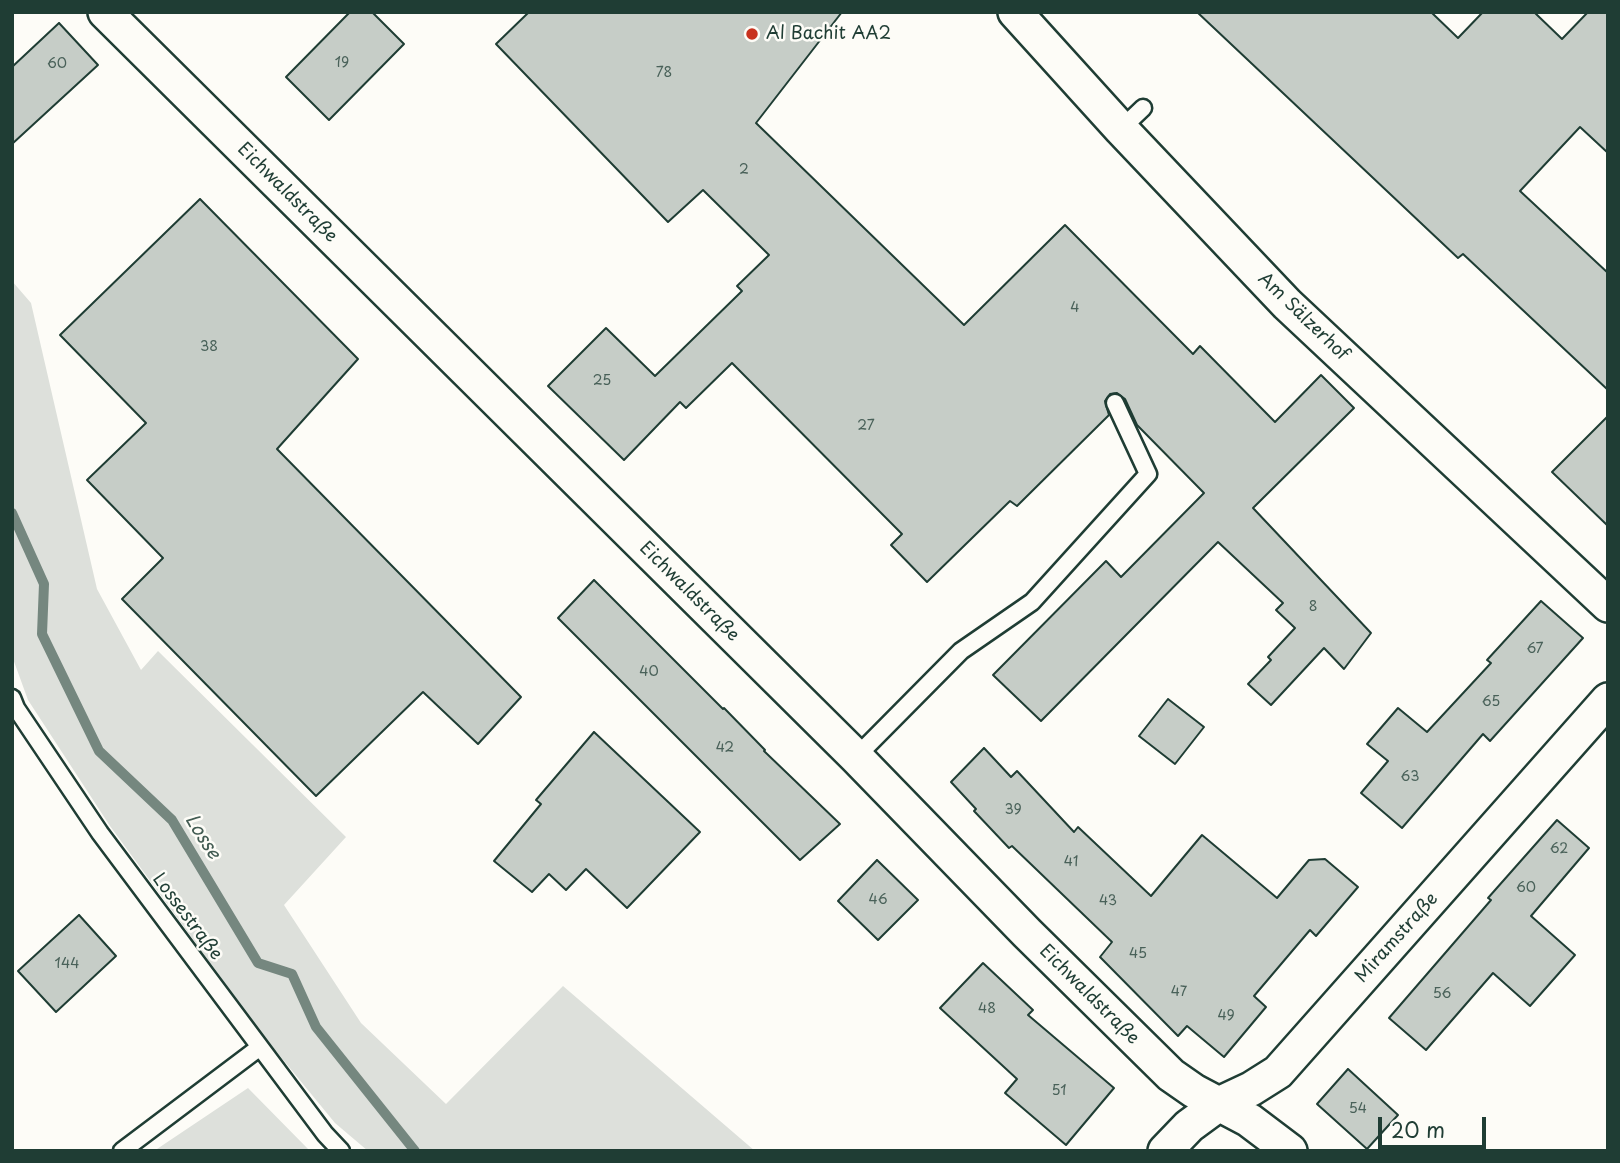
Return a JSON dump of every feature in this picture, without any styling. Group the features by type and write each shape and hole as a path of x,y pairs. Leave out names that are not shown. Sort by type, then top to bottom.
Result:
{"street":[{"name":"Eichwaldstraße","path":"105,12 856,757 1027,933 1171,1075 1194,1091 1249,1120 1290,1151"},
{"name":"Am Sälzerhof","path":"1015,12 1132,118 1287,304 1608,605"},
{"name":"Miramstraße","path":"1165,1151 1189,1126 1219,1104 1278,1072 1608,700"}],"lane":[{"path":"856,757 961,651 1032,602 1149,474 1115,403"},
{"name":"Lossestraße","path":"12,698 16,708 100,833 325,1134 341,1151"},
{"path":"122,1151 260,1047"}],"shaded area":[{"path":"12,281 31,303 97,589 141,670 158,651 346,837 284,905 361,1023 446,1104 563,986 755,1151 368,1151 335,1123 266,1039 110,826 28,700 12,656"},
{"path":"248,1088 310,1151 154,1151"}],"building":[{"path":"350,12 372,12 404,44 329,120 286,77"},
{"path":"529,12 842,12 756,123 964,325 1065,225 1193,354 1200,346 1275,422 1321,375 1354,408 1253,508 1371,633 1344,669 1324,648 1271,705 1248,684 1271,660 1268,657 1295,628 1276,610 1283,603 1218,542 1041,721 993,675 1106,561 1121,577 1204,493 1137,425 1125,399 1117,393 1110,394 1105,401 1109,415 1017,506 1010,501 927,582 891,545 902,534 732,363 686,408 680,402 624,460 548,386 606,328 655,376 742,291 737,286 769,255 703,190 668,222 496,44"},
{"path":"1197,12 1431,12 1458,38 1483,12 1534,12 1562,39 1588,12 1608,12 1608,153 1580,127 1520,191 1608,273 1608,390 1463,254 1458,258"},
{"path":"59,23 98,65 12,144 12,67"},
{"path":"200,199 358,359 277,449 521,697 478,744 423,692 316,796 122,599 163,558 87,480 146,423 60,335"},
{"path":"1608,416 1608,526 1552,472"},
{"path":"594,580 840,824 800,860 558,618"},
{"path":"1541,601 1583,638 1490,741 1483,734 1402,828 1361,793 1388,761 1367,744 1398,708 1427,732 1491,663 1487,660"},
{"path":"1168,699 1204,727 1175,764 1139,736"},
{"path":"594,732 700,832 627,908 586,869 566,890 549,874 532,892 494,861 541,804 536,800"},
{"path":"984,748 1011,777 1017,771 1074,832 1078,827 1151,896 1202,835 1277,898 1309,860 1325,859 1358,887 1316,936 1310,930 1254,996 1266,1007 1224,1057 1187,1026 1178,1036 1100,957 1112,942 1012,846 1009,848 951,782"},
{"path":"1557,820 1589,848 1531,916 1575,955 1530,1006 1493,973 1426,1050 1389,1018 1491,900 1488,898"},
{"path":"877,860 918,900 878,940 838,901"},
{"path":"79,915 116,956 56,1012 18,971"},
{"path":"983,963 1033,1010 1028,1015 1114,1088 1066,1145 1005,1093 1017,1079 940,1008"},
{"path":"1348,1069 1398,1115 1367,1149 1317,1104"}],"waterway":[{"name":"Losse","path":"12,513 44,584 42,634 99,751 172,820 258,963 292,974 316,1027 415,1151"}],"place":[{"name":"Al Bachit AA2","path":"752,34"}]}
